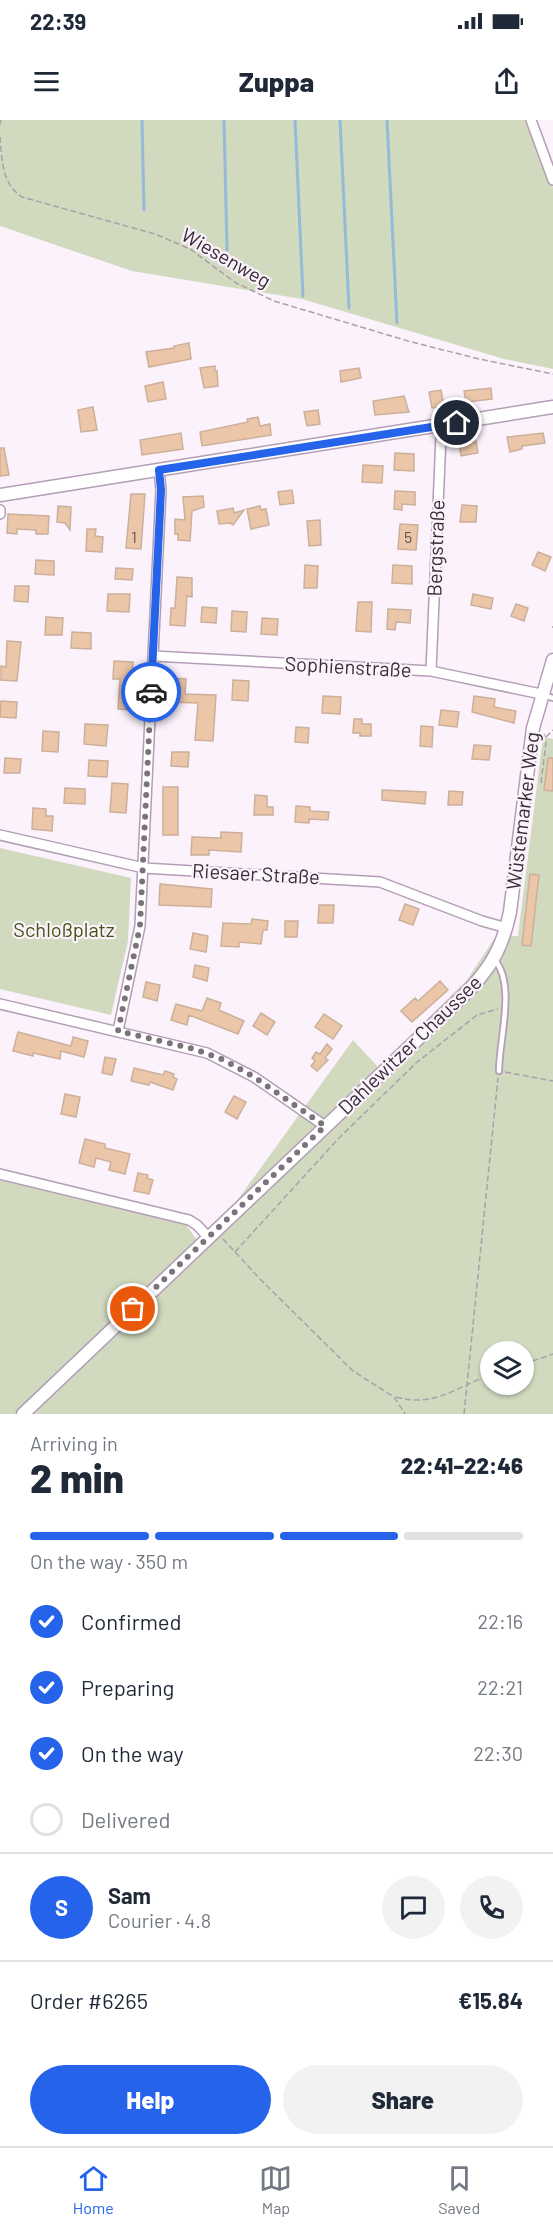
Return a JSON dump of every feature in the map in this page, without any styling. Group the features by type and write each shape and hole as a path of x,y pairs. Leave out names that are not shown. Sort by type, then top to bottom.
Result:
{"main road":[{"path":"0,495 553,407"},
{"name":"Wüstemarker Weg","path":"507,928 533,728 547,696 553,660"},
{"name":"Dahlewitzer Chaussee","path":"23,1414 209,1238 328,1130 476,983 494,959 507,928"}],"street":[{"path":"531,120 553,180"},
{"name":"Bergstraße","path":"431,671 441,436 439,426"},
{"path":"118,1031 137,946 144,868 161,490 159,470"},
{"name":"Sophienstraße","path":"153,656 431,671 547,696"},
{"name":"Riesaer Straße","path":"0,835 144,868 380,882 482,921 507,928"},
{"path":"0,1004 194,1049 224,1060 254,1077 328,1130"},
{"path":"0,1174 189,1220 209,1238"}],"lane":[{"path":"494,959 501,968 505,982 499,1071"}],"path":[{"path":"0,124 1,120"},
{"name":"Wiesenweg","path":"0,137 7,182 22,197 155,234 189,249 236,283 285,304 408,341 553,374"},
{"path":"545,738 553,730"},
{"path":"541,783 544,733"},
{"path":"235,1252 338,1139 416,1063 477,1015 505,1007"},
{"path":"464,1414 499,1071 553,1081"},
{"path":"328,1130 338,1139"},
{"path":"222,1239 353,1371 394,1397 413,1402 454,1393 480,1379"},
{"path":"534,1361 553,1354"},
{"path":"394,1397 405,1414"}],"green space":[{"path":"0,120 528,120 553,188 553,369 504,359 302,299 132,271 0,226"},
{"path":"543,737 553,739 553,1414 0,1414 0,1180 186,1225 197,1240 234,1205 353,1040 378,1067 467,980 496,936 518,936"},
{"name":"Schloßplatz","path":"0,848 131,878 128,941 111,1015 0,989"}],"building":[{"path":"189,343 191,359 149,367 146,352 174,348 174,346"},
{"path":"215,366 218,386 204,388 200,368"},
{"path":"359,368 361,378 341,382 340,371"},
{"path":"163,382 166,399 148,402 145,386"},
{"path":"491,388 492,399 466,402 464,391"},
{"path":"441,390 444,406 432,408 429,392"},
{"path":"404,396 409,412 375,415 373,401"},
{"path":"93,407 97,430 81,432 78,410"},
{"path":"318,410 320,424 307,426 304,412"},
{"path":"258,417 260,426 270,424 271,435 202,446 200,432 248,422 247,419"},
{"path":"181,433 183,449 142,455 140,440"},
{"path":"543,433 545,443 522,446 522,449 510,452 507,437"},
{"path":"476,441 478,453 461,456 459,444"},
{"path":"0,448 4,448 9,475 0,476"},
{"path":"395,453 414,454 414,471 394,470"},
{"path":"363,465 383,466 382,483 362,482"},
{"path":"292,490 294,503 280,505 278,492"},
{"path":"395,491 415,492 415,505 402,504 402,510 394,509"},
{"path":"131,494 145,494 141,549 126,548"},
{"path":"203,496 204,507 192,511 190,541 178,540 178,534 175,534 175,519 185,520 183,497"},
{"path":"462,505 477,506 476,522 460,522"},
{"path":"58,506 71,507 70,530 65,523 57,522"},
{"path":"260,506 261,510 266,509 269,525 251,529 247,509"},
{"path":"233,508 234,513 244,510 233,525 219,524 217,511"},
{"path":"8,514 49,516 48,534 36,534 36,530 17,529 17,534 7,533"},
{"path":"320,520 321,545 309,546 307,521"},
{"path":"400,524 418,525 416,550 398,549"},
{"path":"87,529 96,529 95,536 103,537 102,552 86,551"},
{"path":"538,552 551,557 545,571 532,565"},
{"path":"36,560 54,561 54,575 35,574"},
{"path":"305,565 318,566 317,588 304,588"},
{"path":"393,565 412,566 412,584 392,583"},
{"path":"116,568 133,569 132,580 115,579"},
{"path":"177,577 192,578 192,597 187,596 185,626 170,625 171,608 175,608"},
{"path":"15,586 29,586 28,602 14,601"},
{"path":"108,594 130,594 129,612 107,611"},
{"path":"473,594 493,598 491,609 471,605"},
{"path":"358,602 372,602 371,632 356,631"},
{"path":"516,604 528,608 524,621 511,616"},
{"path":"202,607 217,608 216,623 201,622"},
{"path":"388,609 411,610 410,623 396,622 395,630 387,629"},
{"path":"232,611 247,612 246,632 231,631"},
{"path":"46,617 63,618 62,635 45,635"},
{"path":"262,618 278,619 277,635 261,634"},
{"path":"72,632 91,633 91,649 71,648"},
{"path":"7,641 21,642 17,681 1,680 1,666 6,667"},
{"path":"114,661 133,662 131,710 118,709 120,679 113,679"},
{"path":"173,678 186,679 185,694 216,695 213,741 195,740 198,703 168,702 168,690 173,690"},
{"path":"233,680 249,681 248,701 232,700"},
{"path":"323,696 341,697 340,714 322,713"},
{"path":"474,696 495,699 494,707 516,711 514,723 472,712"},
{"path":"1,701 17,702 16,718 0,717"},
{"path":"441,710 459,712 457,727 439,725"},
{"path":"354,719 362,719 362,724 371,724 371,736 360,736 360,733 353,733"},
{"path":"85,724 108,725 106,746 84,744"},
{"path":"421,726 433,727 432,747 420,746"},
{"path":"296,727 309,728 308,743 295,742"},
{"path":"43,731 59,732 58,752 42,751"},
{"path":"474,745 491,746 489,760 472,759"},
{"path":"172,752 189,752 188,767 171,766"},
{"path":"5,758 21,759 20,773 4,773"},
{"path":"548,758 553,758 553,791 544,790"},
{"path":"89,760 108,761 107,777 88,776"},
{"path":"112,783 128,784 126,813 110,812"},
{"path":"163,787 178,787 178,835 163,835"},
{"path":"65,788 85,789 85,804 64,803"},
{"path":"382,790 426,792 425,804 382,800"},
{"path":"449,791 463,792 462,805 448,805"},
{"path":"255,795 267,796 267,807 273,807 273,815 254,815"},
{"path":"296,806 310,807 310,811 329,812 328,820 309,819 309,823 295,822"},
{"path":"33,808 46,809 46,816 53,816 52,831 32,829"},
{"path":"221,832 242,833 241,852 209,850 209,855 191,855 192,837 221,838"},
{"path":"530,874 539,875 531,946 522,945"},
{"path":"160,884 212,889 211,907 159,905"},
{"path":"405,904 419,909 413,925 399,920"},
{"path":"319,905 334,905 333,923 318,923"},
{"path":"252,919 268,921 267,930 263,930 261,944 239,942 239,947 221,946 223,923 251,924"},
{"path":"285,921 298,921 297,937 285,937"},
{"path":"193,933 208,936 206,952 190,949"},
{"path":"195,965 209,968 207,981 193,977"},
{"path":"440,981 448,990 412,1022 401,1011 415,998 418,1001"},
{"path":"146,982 160,985 157,1001 143,997"},
{"path":"207,998 221,1003 219,1010 244,1021 238,1034 189,1015 187,1025 171,1020 176,1004 202,1011"},
{"path":"261,1013 275,1022 267,1035 253,1026"},
{"path":"324,1014 342,1026 333,1039 315,1027"},
{"path":"18,1032 71,1046 73,1037 88,1041 84,1057 61,1051 60,1059 13,1051"},
{"path":"327,1044 332,1049 325,1058 328,1060 317,1071 311,1066 315,1061 312,1058 316,1052 320,1054"},
{"path":"105,1057 116,1059 112,1075 102,1073"},
{"path":"134,1068 163,1075 165,1071 174,1074 173,1077 177,1079 173,1090 150,1082 149,1085 131,1081"},
{"path":"65,1094 80,1097 76,1117 61,1114"},
{"path":"234,1096 246,1102 237,1119 225,1112"},
{"path":"85,1139 105,1144 105,1148 130,1154 125,1174 109,1170 111,1162 96,1158 94,1167 79,1163"},
{"path":"138,1173 148,1175 147,1178 153,1180 149,1194 134,1191"}],"waterway":[{"path":"142,120 144,210"},
{"path":"224,120 227,250"},
{"path":"295,120 303,296"},
{"path":"340,120 349,308"},
{"path":"387,120 397,323"}],"way so far":[{"path":"133,1309 293,1159 325,1126 254,1077 224,1060 194,1049 118,1031 140,926 151,692"}],"route":[{"path":"151,692 161,490 159,470 457,423"}]}
